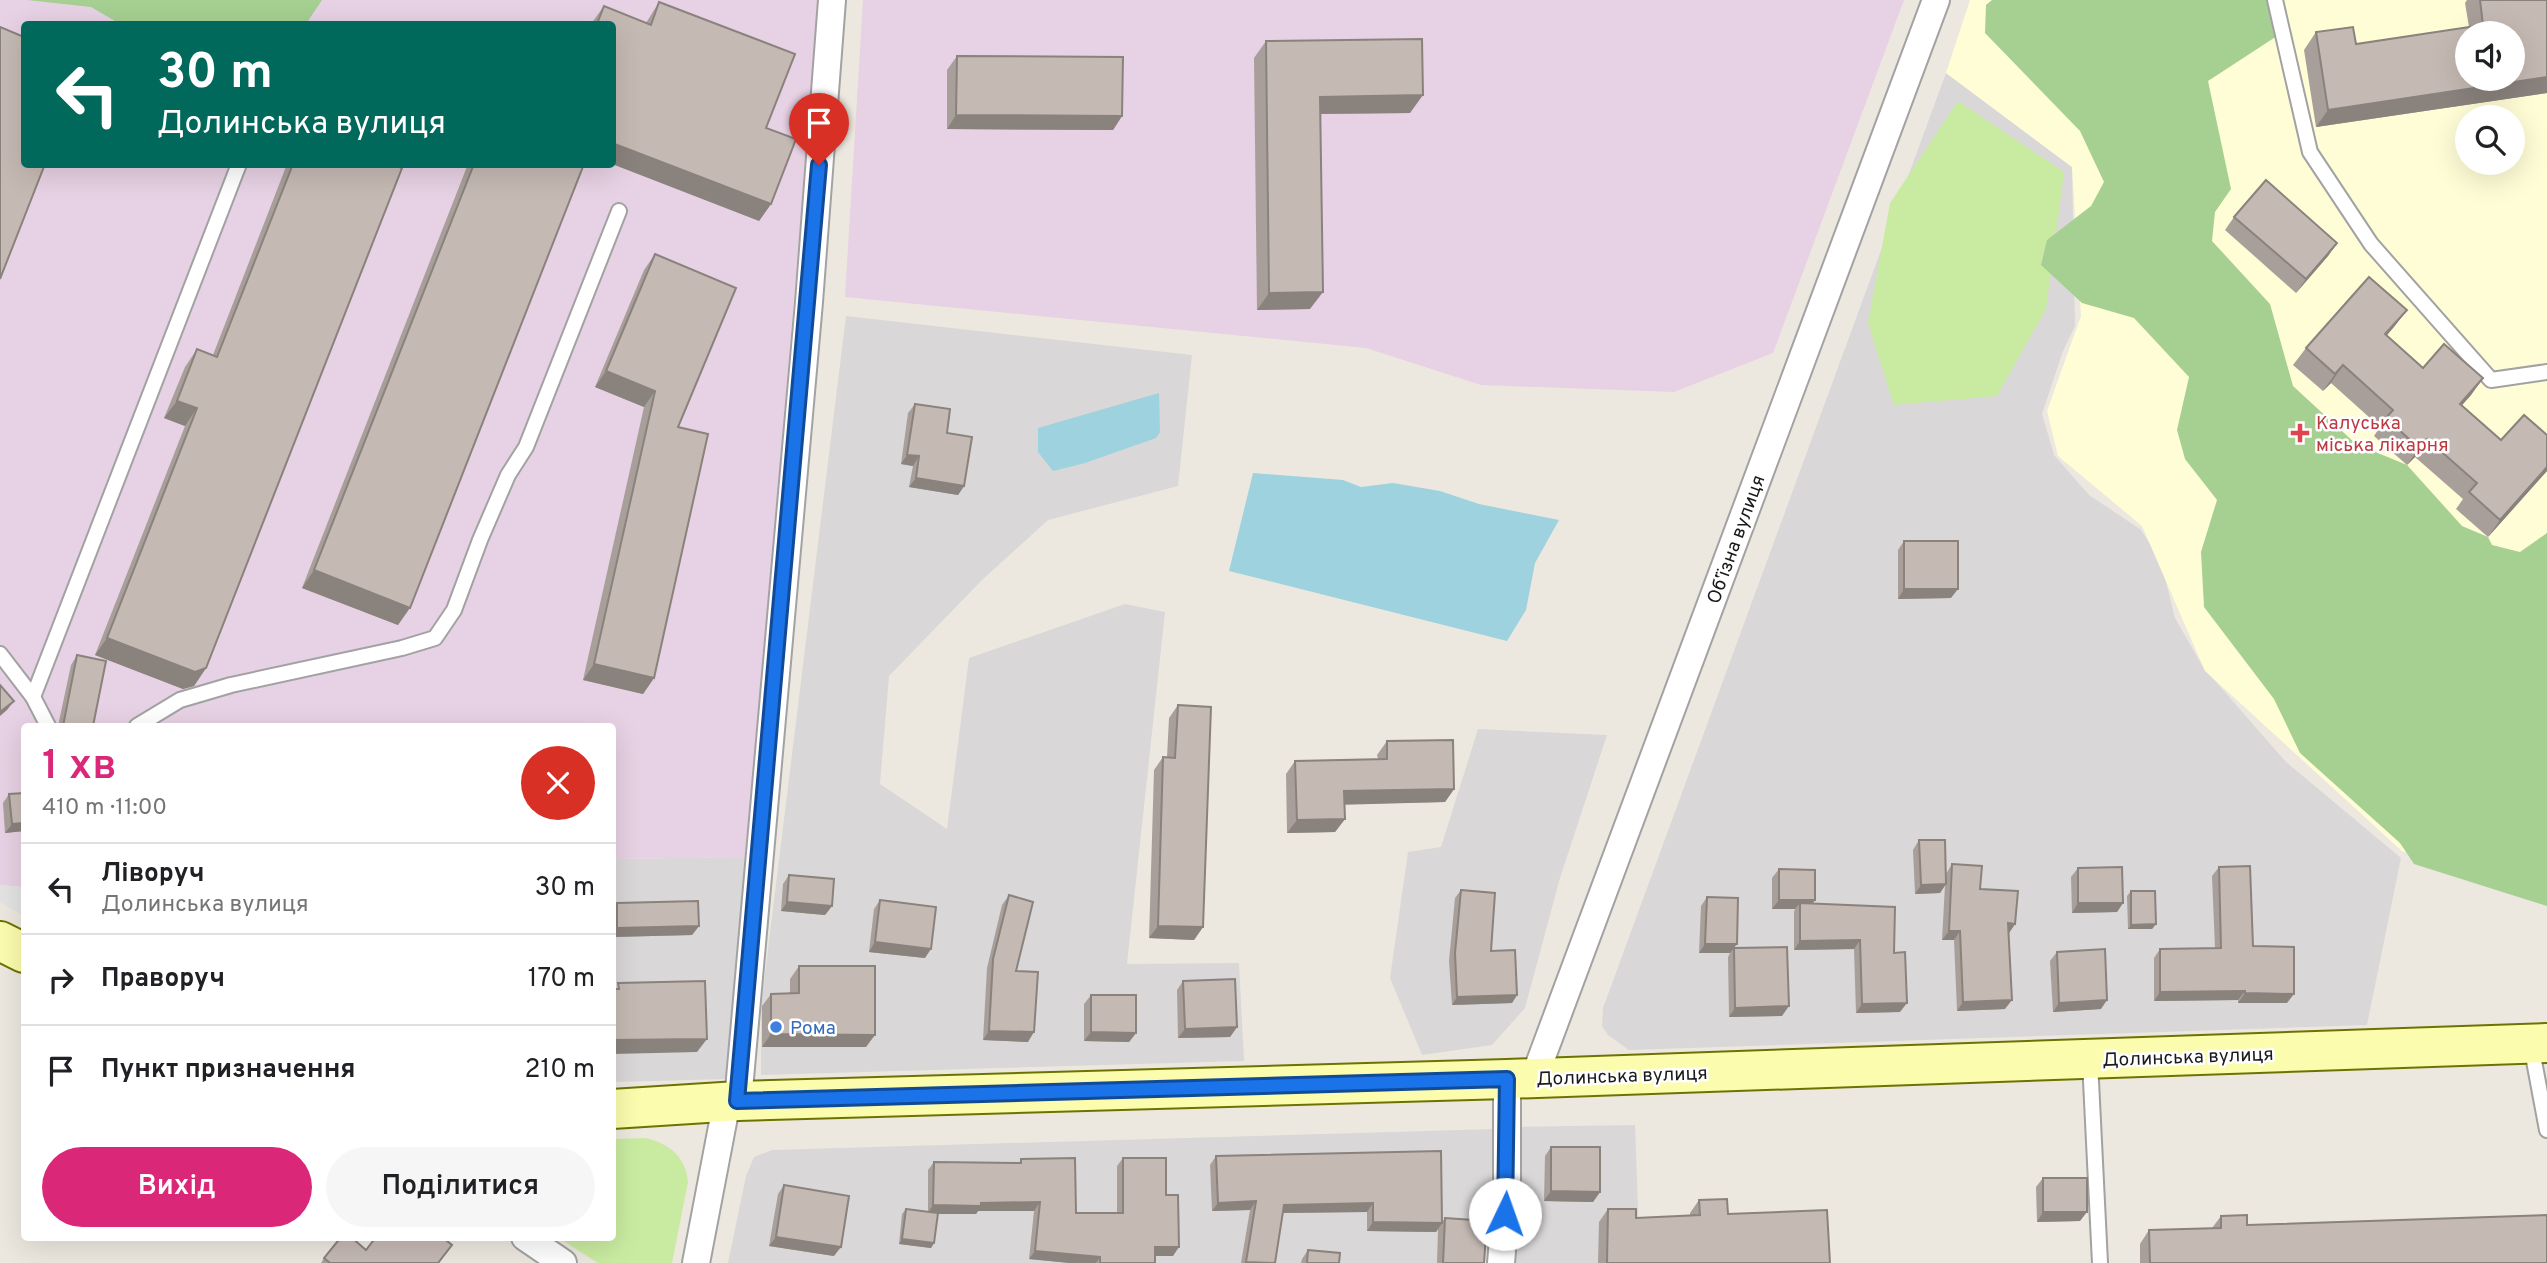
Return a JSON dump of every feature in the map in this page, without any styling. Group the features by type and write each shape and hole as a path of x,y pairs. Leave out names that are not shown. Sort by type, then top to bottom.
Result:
{"main road":[{"path":"0,941 21,952"},
{"name":"Долинська вулиця","path":"616,1109 732,1101 1520,1079 2539,1044"}],"street":[{"path":"696,1263 732,1101 808,302 832,0"},
{"name":"Обʼїзна вулиця","path":"1520,1079 1936,0"},
{"path":"1502,1263 1507,1190 1520,1079"},
{"path":"531,1241 563,1263"}],"lane":[{"path":"2275,0 2310,152 2371,244 2491,380 2547,372"},
{"path":"33,697 237,168"},
{"path":"142,723 180,700 206,692 402,648 435,638 454,610 508,475 526,447 619,211"},
{"path":"0,654 33,697 46,723"},
{"path":"2539,1044 2547,1130"},
{"path":"2090,1059 2100,1263"}],"shaded area":[{"path":"0,0 819,0 747,857 616,859 616,723 21,723 21,887 0,885"},
{"path":"863,0 1904,0 1773,353 1674,392 1481,385 1366,348 845,297"},
{"name":"Калуська міська лікарня","path":"1970,0 2547,0 2547,904 2402,851 2205,671 2142,526 2058,456 2047,411 2081,316 2072,167 1946,73"},
{"path":"1946,73 2072,167 2075,326 2063,351 2042,414 2054,455 2089,495 2140,529 2160,558 2175,618 2203,667 2286,762 2401,858 2367,1025 1629,1050 1608,1035 1602,1026 1603,1008"},
{"path":"846,316 1192,355 1178,486 1048,520 981,581 889,676 880,784 947,829 969,658 1125,604 1165,612 1127,964 1239,963 1244,1061 761,1075 761,1006"},
{"path":"1478,729 1607,735 1560,878 1525,1008 1492,1045 1422,1055 1390,978 1408,852 1441,847"},
{"path":"747,857 729,1079 616,1082 616,859"},
{"path":"0,885 21,887 21,914 0,902"},
{"path":"1635,1125 1640,1263 1506,1263 1512,1127"},
{"path":"1495,1129 1485,1263 728,1263 746,1176 754,1157 772,1150"}],"green space":[{"path":"27,0 322,0 308,21 115,21 91,7"},
{"path":"1992,0 2266,0 2277,36 2208,81 2231,189 2215,212 2212,241 2270,304 2293,386 2356,444 2407,465 2462,526 2488,537 2492,545 2520,552 2547,533 2547,906 2414,864 2400,843 2300,753 2274,699 2204,607 2201,552 2217,500 2185,459 2177,430 2189,377 2134,318 2082,303 2041,265 2047,240 2091,206 2104,182 2080,131 1985,33 1986,5"},
{"path":"1958,101 2064,172 2046,309 1997,396 1894,405 1868,323 1890,203"},
{"path":"646,1138 662,1144 675,1153 684,1165 688,1182 672,1263 598,1263 563,1241 616,1241 616,1139"}],"water":[{"path":"1159,393 1160,432 1156,438 1085,463 1053,471 1038,452 1038,428"},
{"path":"1253,473 1343,480 1361,487 1393,483 1440,491 1479,504 1559,520 1535,563 1526,610 1507,641 1229,571"}],"building":[{"path":"2480,0 2547,0 2547,77 2525,80 2525,21 2483,21"},
{"path":"659,2 795,54 766,128 796,139 771,204 616,145 616,21 598,21 604,6 651,25"},
{"path":"0,27 21,36 21,168 43,168 0,279"},
{"path":"2353,27 2356,44 2455,29 2455,91 2328,110 2316,32"},
{"path":"1422,39 1423,95 1320,97 1323,292 1269,293 1266,41"},
{"path":"957,56 1123,57 1122,116 956,115"},
{"path":"291,168 402,168 206,668 195,672 107,638 197,408 177,401 197,349 217,357"},
{"path":"472,168 582,168 410,608 314,570"},
{"path":"2266,180 2337,243 2306,279 2234,217"},
{"path":"655,254 736,288 678,427 708,434 654,678 594,664 655,391 606,371"},
{"path":"2369,277 2407,310 2385,334 2423,368 2444,344 2483,378 2460,404 2501,440 2524,415 2547,435 2547,467 2500,520 2469,492 2477,483 2427,439 2419,448 2386,418 2393,410 2343,365 2335,374 2306,348"},
{"path":"915,404 950,409 947,433 972,437 964,486 916,478 919,456 907,455"},
{"path":"1904,541 1958,541 1958,589 1904,589"},
{"path":"77,655 106,661 94,723 64,723"},
{"path":"0,685 14,701 0,712"},
{"path":"1178,705 1211,707 1203,927 1158,926 1163,757 1175,758"},
{"path":"1453,740 1454,789 1344,791 1345,819 1297,820 1295,761 1387,759 1387,741"},
{"path":"21,793 21,823 12,824 9,794"},
{"path":"1919,840 1945,840 1946,884 1921,885"},
{"path":"1952,864 1982,866 1980,889 2018,891 2015,924 2008,923 2012,1000 1963,1002 1960,931 1949,931"},
{"path":"2250,866 2253,946 2294,947 2294,994 2245,991 2160,992 2160,949 2221,948 2219,867"},
{"path":"2122,867 2123,903 2078,903 2078,868"},
{"path":"1779,869 1815,870 1815,900 1779,900"},
{"path":"789,875 834,879 832,906 787,902"},
{"path":"1461,890 1495,893 1491,951 1515,950 1517,995 1457,997 1455,953"},
{"path":"2131,891 2155,891 2156,924 2131,925"},
{"path":"1009,895 1033,902 1016,971 1038,972 1034,1032 989,1031 993,959"},
{"path":"1707,897 1738,898 1737,944 1705,944"},
{"path":"880,900 936,907 931,949 875,942"},
{"path":"698,901 699,926 617,928 617,903"},
{"path":"1800,903 1895,907 1894,953 1905,952 1907,1003 1862,1004 1860,940 1800,941"},
{"path":"1787,947 1789,1006 1735,1008 1734,948"},
{"path":"2105,949 2107,1000 2059,1003 2057,952"},
{"path":"799,966 875,966 875,1035 771,1034 771,994 799,993"},
{"path":"1235,979 1237,1027 1185,1029 1183,981"},
{"path":"705,981 707,1039 616,1040 618,983"},
{"path":"1091,995 1136,995 1136,1033 1091,1032"},
{"path":"1551,1147 1600,1147 1600,1192 1551,1191"},
{"path":"1441,1151 1442,1223 1373,1222 1373,1203 1284,1205 1275,1263 1246,1262 1256,1201 1218,1203 1216,1156"},
{"path":"1075,1158 1076,1213 1123,1213 1123,1158 1166,1158 1166,1195 1178,1195 1179,1247 1155,1247 1155,1263 1100,1263 1100,1257 1035,1251 1040,1202 981,1203 981,1206 933,1205 934,1162 1021,1163 1021,1159"},
{"path":"2043,1178 2087,1178 2087,1212 2043,1212"},
{"path":"784,1185 849,1196 841,1247 776,1237"},
{"path":"1727,1199 1728,1214 1827,1210 1830,1263 1607,1263 1608,1209 1636,1209 1636,1218 1700,1215 1699,1200"},
{"path":"906,1209 938,1213 934,1243 902,1239"},
{"path":"2247,1215 2247,1225 2547,1215 2547,1263 2150,1263 2149,1230 2221,1228 2221,1216"},
{"path":"1445,1218 1487,1221 1484,1263 1443,1263"},
{"path":"338,1241 356,1241 366,1250 373,1241 447,1241 452,1245 438,1263 330,1263 324,1258"},
{"path":"1308,1250 1340,1253 1339,1263 1307,1263"}],"place":[{"name":"Калуська міська лікарня","path":"2300,433"},
{"name":"Рома","path":"776,1027"}],"route":[{"path":"819,165 737,1101 1507,1079 1505,1214"}]}
